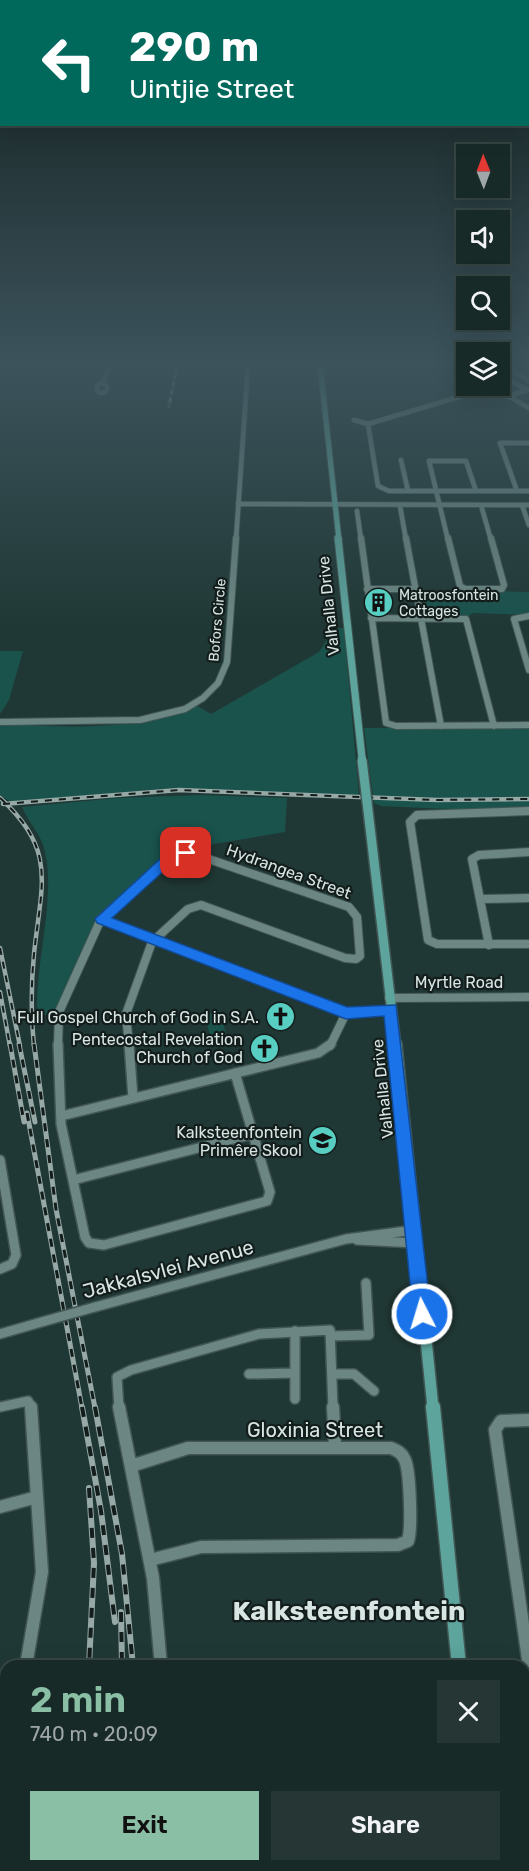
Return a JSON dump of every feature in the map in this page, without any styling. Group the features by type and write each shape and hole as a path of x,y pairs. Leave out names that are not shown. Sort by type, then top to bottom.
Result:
{"main road":[{"name":"Valhalla Drive","path":"329,452 415,1236 458,1660"}],"street":[{"name":"Bofors Circle","path":"0,722 140,721 176,712 206,695 218,682 227,662 242,452"},
{"path":"373,452 378,486 385,491 529,490"},
{"path":"503,452 517,491"},
{"path":"401,460 408,491"},
{"path":"476,491 466,461 432,460 429,462 460,586 465,589 504,588 481,505"},
{"path":"238,504 529,505"},
{"path":"522,505 529,525"},
{"path":"400,506 441,726"},
{"path":"355,513 388,724 396,726 529,725"},
{"path":"368,589 416,589"},
{"path":"529,616 516,617 514,621 529,670"},
{"path":"371,618 462,618 468,621 494,726"},
{"path":"529,811 420,815 410,820 426,938 438,944 529,944"},
{"path":"489,945 472,861 474,857 529,852"},
{"name":"Hydrangea Street","path":"154,939 188,909 197,905 345,958 356,959 361,952 357,917 349,908 195,854 186,853 165,862 101,919 92,935 58,1018 61,1116 85,1237 89,1243 104,1245 267,1201 270,1192 253,1134"},
{"path":"480,899 529,898"},
{"path":"61,1116 324,1050 330,1046 346,1013 101,919"},
{"path":"133,1098 124,1021 154,939"},
{"name":"Myrtle Road","path":"346,1013 390,1004 529,997"},
{"path":"73,1180 253,1134 235,1073"},
{"path":"0,1160 16,1256 12,1264 0,1269"},
{"name":"Jakkalsvlei Avenue","path":"0,1334 346,1239 415,1236"},
{"path":"331,1336 369,1335 366,1283"},
{"path":"160,1660 150,1560 116,1392 117,1377 131,1370 259,1334 330,1330 335,1448"},
{"path":"295,1331 295,1399"},
{"path":"249,1374 295,1373"},
{"path":"332,1374 354,1374 374,1391"},
{"path":"0,1407 20,1401 31,1403 42,1572 27,1660"},
{"path":"528,1660 495,1430 501,1421 529,1420"},
{"name":"Gloxinia Street","path":"131,1466 188,1448 391,1448 400,1452 405,1462 411,1530 408,1541 398,1545 201,1547 150,1560"},
{"path":"0,1507 37,1497"}],"green space":[{"path":"456,590 529,592 529,615 472,613 468,617 427,615 421,594 456,593"},
{"path":"334,628 344,628 359,796 161,789 11,802 0,795 0,724 100,726 126,724 174,714 196,705 211,714 319,652"},
{"path":"0,651 23,651 9,700 0,714"},
{"path":"529,727 529,808 492,811 381,806 374,803 364,728"},
{"path":"202,795 287,798 285,832 214,844 165,859 101,914 90,933 54,1016 37,1014 37,994 47,907 47,866 42,843 22,807 117,798"},
{"path":"220,1011 227,1037 212,1041 204,1015"}],"railway":[{"path":"5,804 179,790 437,800 529,799"},
{"path":"0,798 5,804"},
{"path":"5,804 31,835 38,852 41,870 42,888 32,977 34,1046"},
{"path":"0,948 20,1046"},
{"path":"0,992 10,1046"},
{"path":"10,1044 24,1122"},
{"path":"19,1044 35,1122"},
{"path":"34,1044 56,1209 95,1408"},
{"path":"27,1113 82,1408"},
{"path":"82,1407 101,1511 115,1622"},
{"path":"95,1407 122,1554 132,1660"},
{"path":"89,1488 94,1563 89,1660"},
{"path":"121,1612 122,1660"}],"place":[{"name":"Matroosfontein Cottages","path":"378,603"},
{"name":"Full Gospel Church of God in S.A.","path":"280,1017"},
{"name":"Pentecostal Revelation Church of God","path":"264,1048"},
{"name":"Kalksteenfontein Primêre Skool","path":"323,1141"}],"district":[{"name":"Kalksteenfontein","path":"349,1611"}],"route":[{"path":"186,853 163,863 101,919 346,1013 391,1010 401,1090 422,1314"}]}
